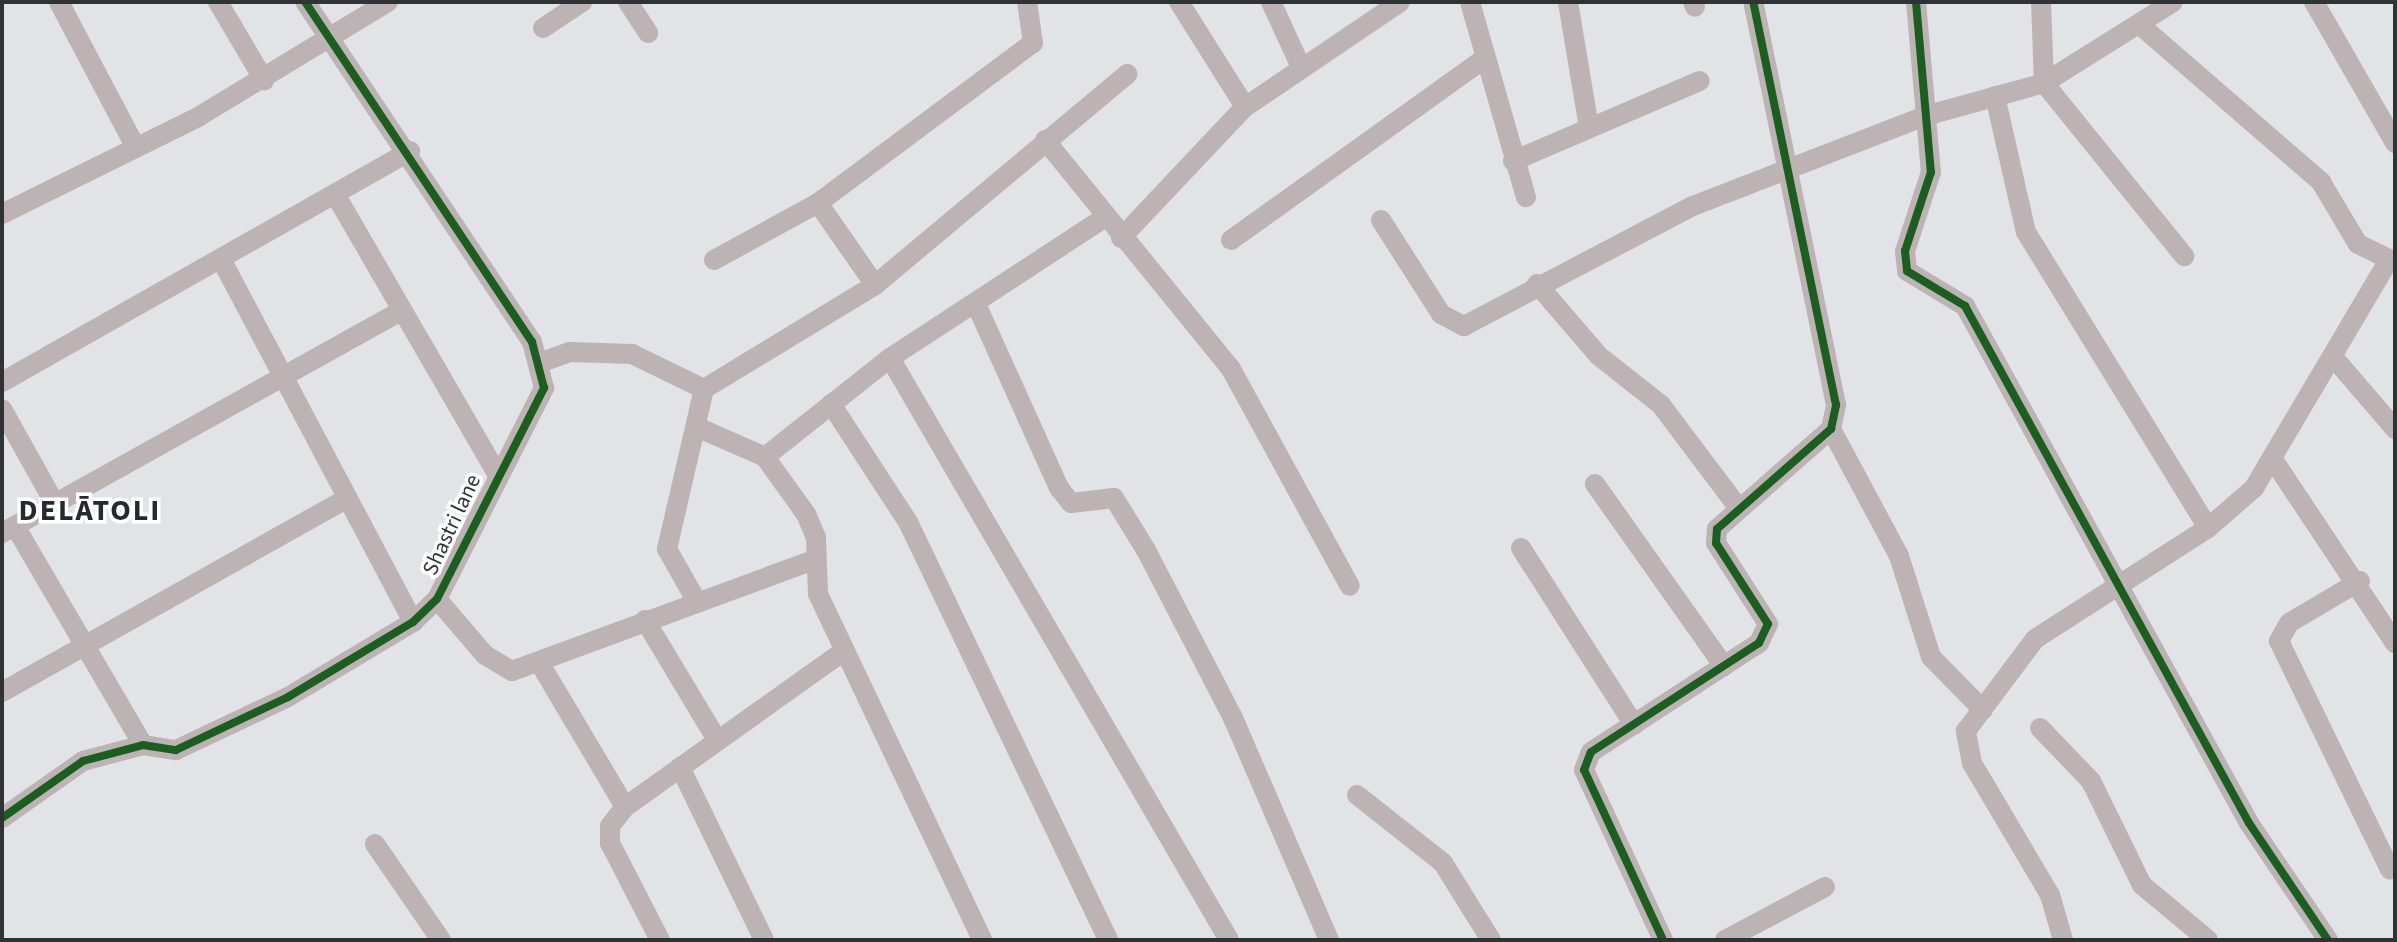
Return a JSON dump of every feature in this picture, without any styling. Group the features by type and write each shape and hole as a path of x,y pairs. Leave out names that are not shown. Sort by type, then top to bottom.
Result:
{"street":[{"path":"59,2 135,146"},
{"path":"218,2 264,80"},
{"path":"305,2 410,151 542,362 602,350 632,354 704,389"},
{"path":"2,214 264,80 334,40 388,2"},
{"path":"543,28 582,2"},
{"path":"628,2 648,33"},
{"path":"714,260 818,203 1033,43 1027,2"},
{"path":"1179,2 1245,107"},
{"path":"1271,2 1300,65"},
{"path":"1121,238 1245,107 1300,65 1400,2"},
{"path":"1470,2 1513,161 1526,197"},
{"path":"1568,2 1589,127"},
{"path":"1663,940 1584,770 1591,752 1759,643 1768,624 1716,543 1717,529 1738,507 1831,429 1836,405 1823,330 1784,171 1753,2"},
{"path":"1916,2 1931,172 1905,251 1907,271 1965,306 2249,823 2328,940"},
{"path":"2041,2 2044,83 2184,256"},
{"path":"1381,220 1450,323 1464,326 1631,234 1925,116 2044,83 2173,2"},
{"path":"2314,2 2395,143"},
{"path":"2063,940 2050,895 1964,744 1983,710 2035,639 2208,528 2274,461 2391,262 2358,244 2321,182 2140,25"},
{"path":"1231,240 1484,59"},
{"path":"704,389 875,285 1127,74"},
{"path":"1513,161 1700,81"},
{"path":"1995,96 2026,232 2208,528"},
{"path":"1045,140 1104,218 1231,369 1350,586"},
{"path":"2,382 410,151"},
{"path":"335,194 496,472"},
{"path":"818,203 875,285"},
{"path":"765,457 890,358 1104,218"},
{"path":"221,259 413,622"},
{"path":"1537,284 1599,356 1661,405 1738,507"},
{"path":"976,304 1059,488 1071,503 1114,498 1146,550 1233,718 1329,940"},
{"path":"143,745 87,646 8,529 284,382 401,311"},
{"path":"890,358 1229,940"},
{"path":"2334,358 2395,429"},
{"name":"Shastri lane","path":"2,818 83,761 143,745 176,750 288,697 413,622 437,599 496,472 544,388 542,362"},
{"path":"697,602 667,549 699,428 704,389"},
{"path":"831,404 908,522 1108,940"},
{"path":"2,409 55,504"},
{"path":"699,428 765,457 806,514 816,559 818,594 982,940"},
{"path":"1831,429 1899,556 1931,657 1983,710"},
{"path":"2274,461 2360,581 2395,643"},
{"path":"1595,484 1724,666"},
{"path":"2,692 347,498"},
{"path":"1521,548 1634,725"},
{"path":"437,599 485,655 505,668 539,662 645,620 816,559"},
{"path":"2360,581 2289,623 2279,641 2390,870"},
{"path":"645,620 717,740"},
{"path":"660,940 610,843 610,826 625,807 844,651"},
{"path":"539,662 625,807"},
{"path":"2040,728 2091,781 2142,885 2208,940"},
{"path":"680,767 764,940"},
{"path":"1357,795 1443,863 1491,940"},
{"path":"375,844 441,940"},
{"path":"1725,940 1825,887"}],"cycle path":[{"path":"2,818 83,761 143,745 176,750 288,697 413,622 437,599 544,388 532,342 305,2"},
{"path":"1663,940 1584,770 1591,752 1759,643 1768,624 1716,543 1717,529 1831,429 1836,405 1753,2"},
{"path":"1916,2 1931,172 1905,251 1907,271 1965,306 2249,823 2328,940"}],"district":[{"name":"DELĀTOLI","path":"90,511"}]}
